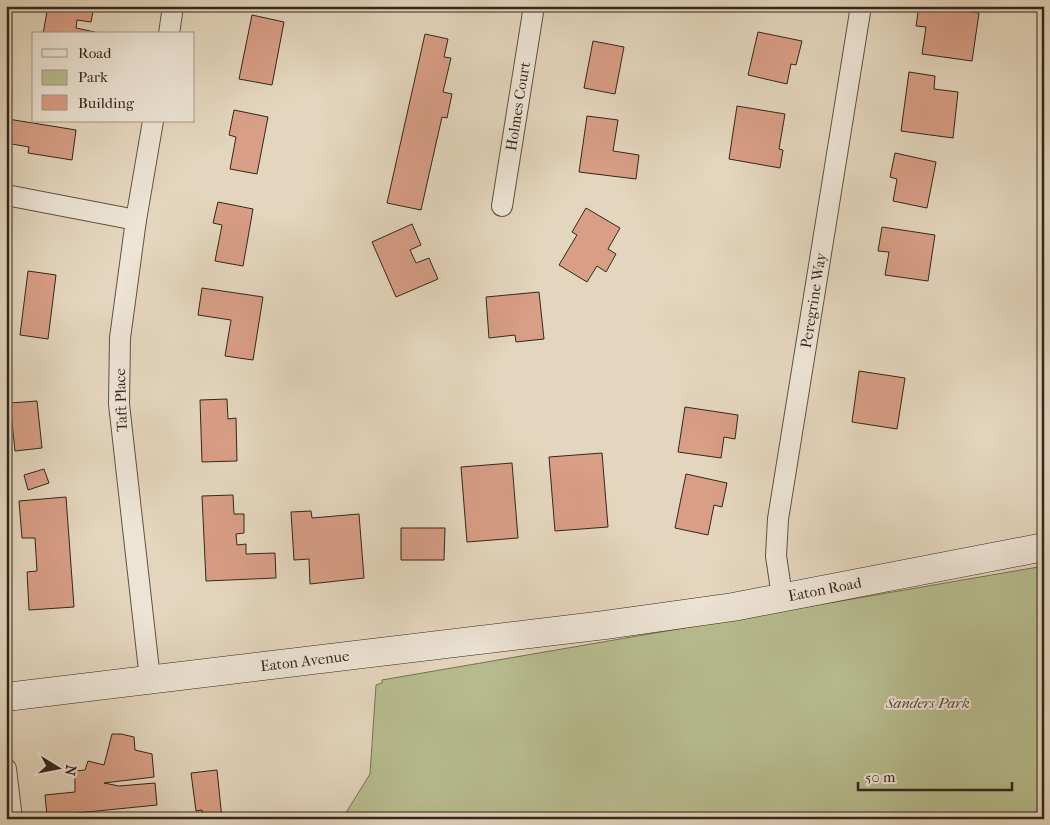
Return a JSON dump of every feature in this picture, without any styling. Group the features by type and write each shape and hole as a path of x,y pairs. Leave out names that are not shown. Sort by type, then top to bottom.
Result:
{"street":[{"path":"168,32 173,6"},
{"name":"Holmes Court","path":"502,206 534,6"},
{"name":"Peregrine Way","path":"782,596 776,556 778,519 861,6"},
{"name":"Taft Place","path":"150,679 118,404 120,338 136,220 153,122"},
{"path":"6,195 136,220"},
{"name":"Eaton Road","path":"605,625 733,607 782,596 1044,547"},
{"name":"Eaton Avenue","path":"6,697 605,625"},
{"path":"6,769 12,819"}],"green space":[{"name":"Sanders Park","path":"1044,566 1044,819 342,819 370,774 376,685 382,683 382,680"}],"building":[{"path":"48,6 94,6 91,22 77,20 76,28 95,32 43,32"},
{"path":"919,6 934,6 979,13 972,61 922,54 926,27 916,26"},
{"path":"252,15 284,22 272,85 239,79"},
{"path":"758,32 802,41 796,65 791,64 787,84 748,75"},
{"path":"425,34 448,39 444,57 451,58 443,92 452,94 447,118 442,117 421,210 387,203"},
{"path":"593,41 624,47 615,94 584,88"},
{"path":"909,72 935,76 934,89 958,92 953,138 901,131"},
{"path":"737,106 785,114 779,149 783,150 780,168 729,159"},
{"path":"234,110 268,117 257,174 230,169 236,137 229,135"},
{"path":"587,116 618,120 613,151 639,155 636,179 579,172"},
{"path":"8,119 76,130 72,160 28,153 29,147 6,143"},
{"path":"895,153 936,162 927,208 893,201 897,179 890,177"},
{"path":"218,202 253,209 243,266 215,261 222,225 213,223"},
{"path":"586,208 620,228 608,249 616,254 606,272 597,266 587,282 559,265 577,235 572,232"},
{"path":"412,224 421,245 410,250 416,263 429,258 438,279 396,297 372,242"},
{"path":"882,227 935,235 928,281 885,275 889,252 878,251"},
{"path":"28,271 56,275 48,339 20,335"},
{"path":"202,288 263,297 253,360 225,356 231,320 198,315"},
{"path":"539,292 544,339 516,342 515,335 489,338 486,297"},
{"path":"859,371 905,378 897,429 852,422"},
{"path":"227,399 228,419 236,418 237,461 202,462 200,400"},
{"path":"37,401 42,448 15,451 10,403"},
{"path":"685,407 738,415 735,439 724,437 721,458 678,452"},
{"path":"602,453 608,527 555,531 549,457"},
{"path":"512,463 518,538 467,542 461,467"},
{"path":"44,469 49,483 28,490 24,475"},
{"path":"686,474 727,483 722,507 714,505 708,535 675,528"},
{"path":"233,495 234,514 244,514 244,533 236,534 237,545 246,544 246,554 275,553 276,578 206,581 202,496"},
{"path":"66,497 74,607 29,610 27,572 37,571 35,538 22,538 19,501"},
{"path":"311,511 312,518 359,514 364,578 310,584 309,559 294,560 291,512"},
{"path":"401,528 445,528 444,560 401,560"},
{"path":"112,734 134,737 135,750 152,754 154,777 104,783 119,786 155,783 157,805 47,816 45,795 75,792 75,771 85,770 88,761 104,765"},
{"path":"217,770 222,819 203,819 202,810 196,811 191,773"}]}
